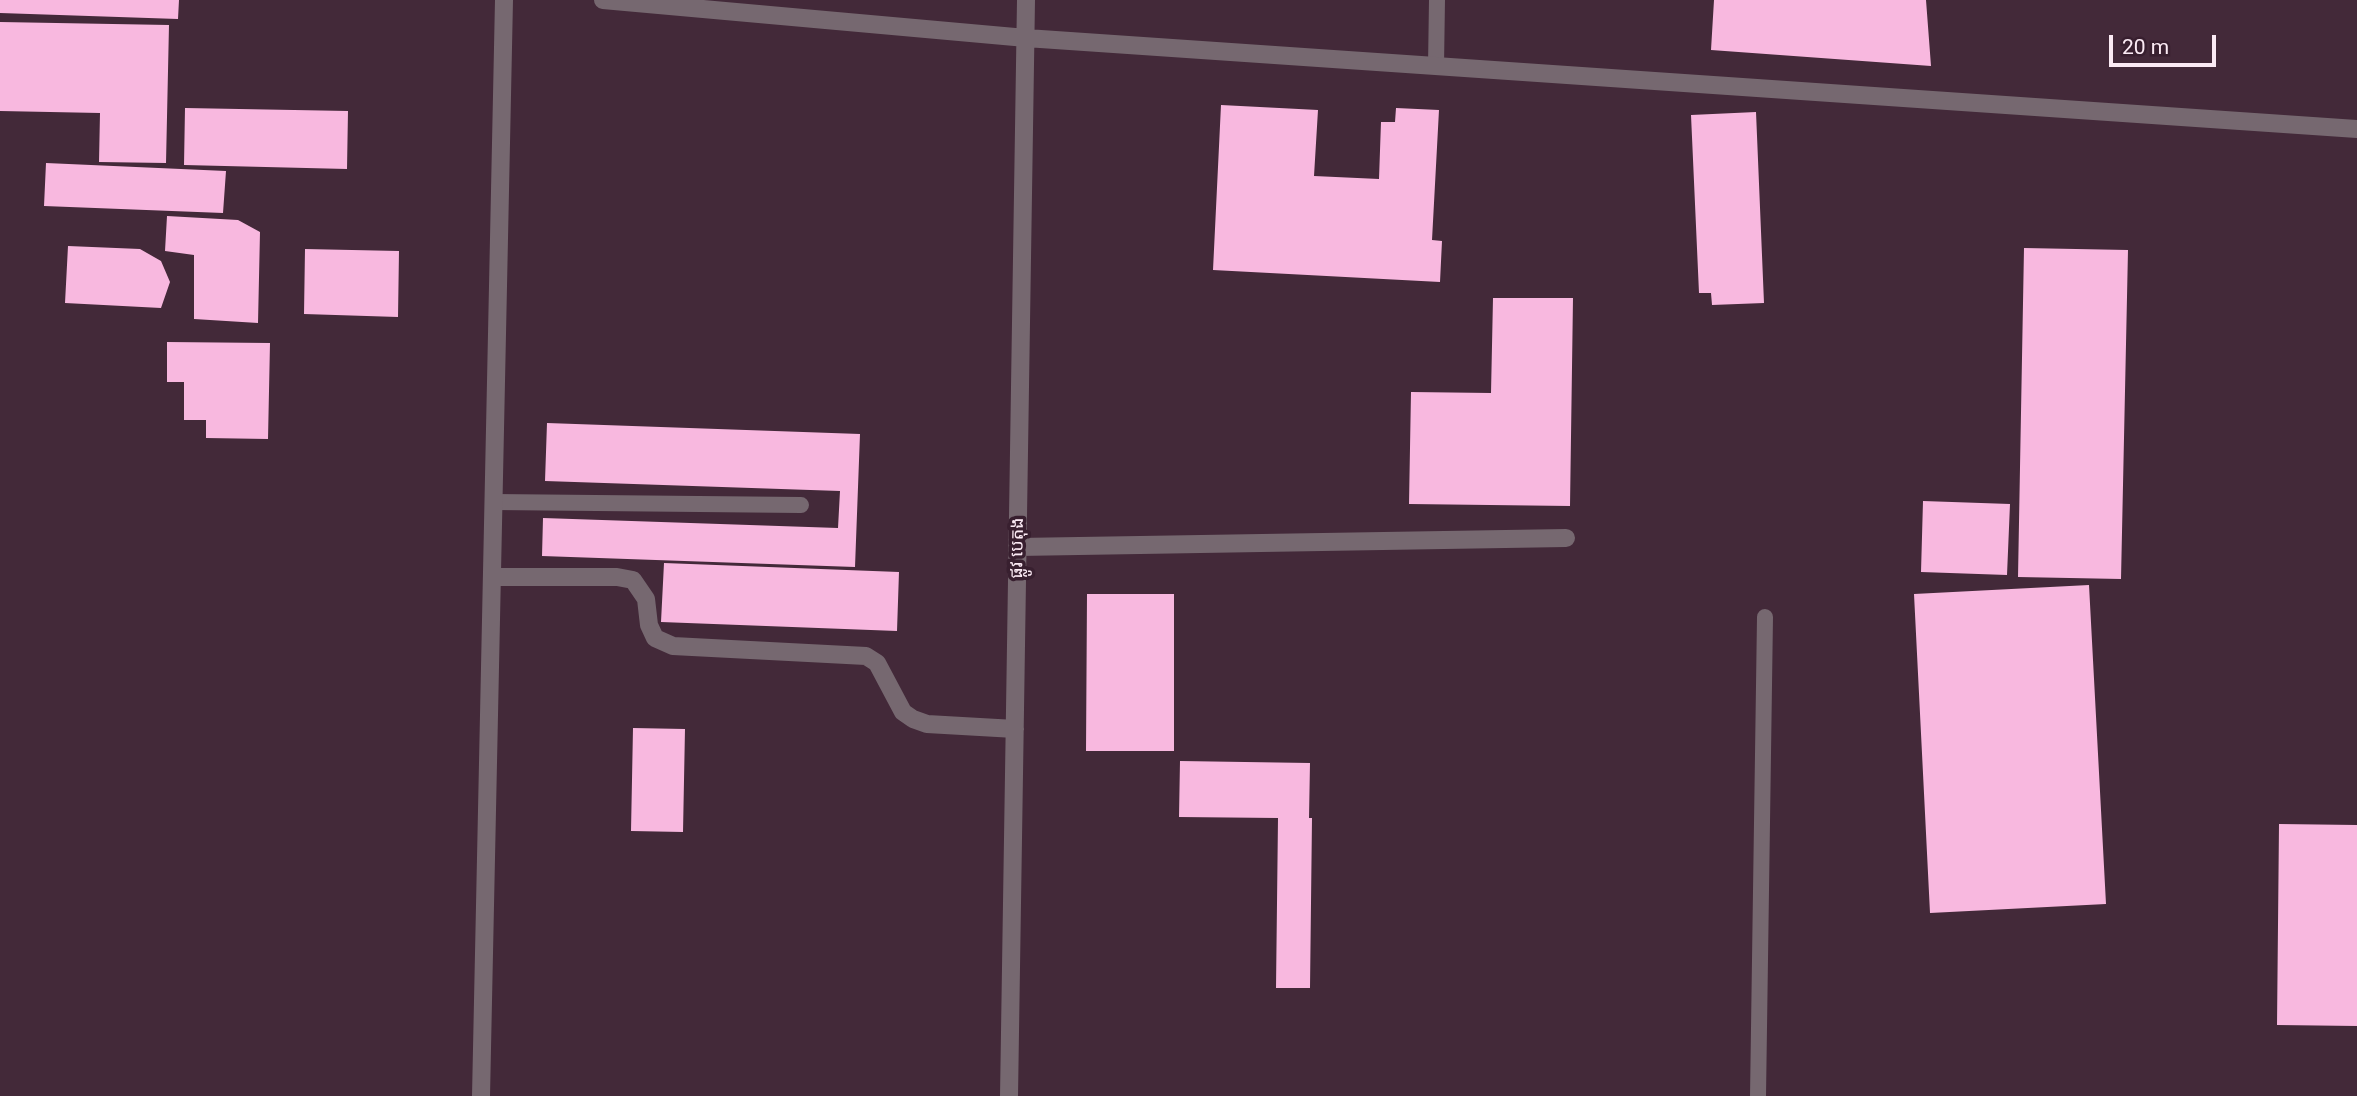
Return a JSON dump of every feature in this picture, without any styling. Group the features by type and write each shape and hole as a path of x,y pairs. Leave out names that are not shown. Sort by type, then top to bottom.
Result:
{"street":[{"path":"481,1096 504,0"},
{"path":"604,0 1026,38 2357,129"},
{"name":"ផ្លូវ បេតុង","path":"1009,1096 1026,0"},
{"path":"1018,547 1566,538"},
{"path":"492,577 617,577 633,580 646,598 649,625 655,638 673,646 866,656 877,663 903,712 913,719 927,724 1016,729"}],"lane":[{"path":"1436,66 1437,0"},
{"path":"494,502 801,505"},
{"path":"1758,1096 1765,617"}],"building":[{"path":"0,0 179,0 178,19 0,13"},
{"path":"1714,0 1926,0 1931,66 1711,50"},
{"path":"0,22 169,25 166,163 99,162 100,113 0,111"},
{"path":"1221,105 1318,110 1314,176 1379,179 1381,122 1395,122 1396,108 1439,110 1432,240 1442,241 1440,282 1213,270"},
{"path":"185,108 348,111 347,169 184,165"},
{"path":"1756,112 1764,303 1712,305 1711,293 1699,293 1691,115"},
{"path":"46,163 226,171 223,213 44,206"},
{"path":"167,216 238,220 260,232 258,323 194,319 194,255 165,251"},
{"path":"68,246 140,249 161,261 170,282 161,308 65,303"},
{"path":"2024,248 2128,250 2121,579 2018,577"},
{"path":"305,249 399,251 398,317 304,314"},
{"path":"1493,298 1573,298 1570,506 1409,504 1411,392 1491,393"},
{"path":"167,342 270,343 268,439 206,438 206,420 184,420 184,382 167,382"},
{"path":"547,423 860,434 855,567 542,556 543,518 838,528 840,491 545,481"},
{"path":"1923,501 2010,504 2007,575 1921,572"},
{"path":"664,563 899,572 897,631 661,622"},
{"path":"2089,585 2106,904 1930,913 1914,594"},
{"path":"1087,594 1174,594 1174,751 1086,751"},
{"path":"633,728 685,729 683,832 631,831"},
{"path":"1180,761 1310,763 1310,988 1276,988 1278,818 1179,817"},
{"path":"2279,824 2357,825 2357,1026 2277,1025"}]}
